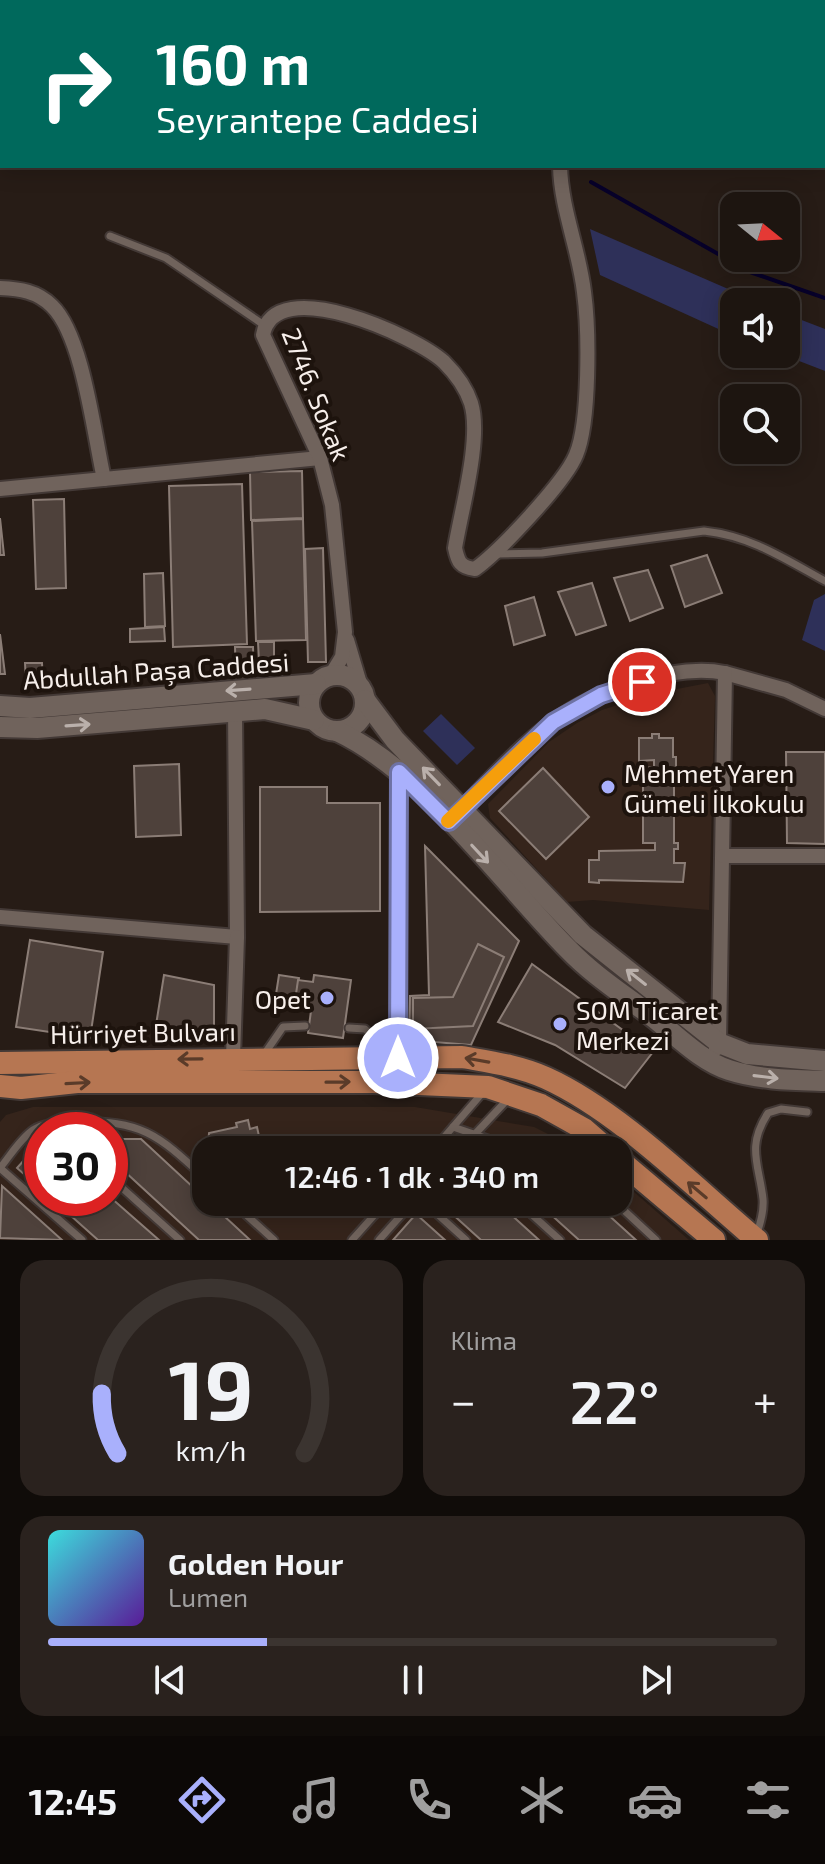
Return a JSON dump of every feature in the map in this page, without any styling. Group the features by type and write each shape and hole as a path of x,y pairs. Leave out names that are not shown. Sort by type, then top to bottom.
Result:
{"main road":[{"path":"456,815 345,675 323,679 308,702 314,720 328,730 337,731 367,746 456,815 583,935 715,1052 727,1070 825,1081"},
{"name":"Abdullah Paşa Caddesi","path":"0,706 30,708 323,679"},
{"path":"337,731 358,722 365,708 363,694"},
{"name":"Abdullah Paşa Caddesi","path":"0,727 37,728 265,709 314,720"},
{"path":"715,1052 825,1061"},
{"name":"Hürriyet Bulvarı","path":"0,1063 462,1057 506,1065 544,1077 585,1099 639,1140 756,1239"},
{"name":"Hürriyet Bulvarı","path":"0,1098 11,1087 77,1082 373,1082 488,1087 541,1105 592,1136"},
{"path":"632,1171 714,1240"}],"street":[{"path":"494,554 576,457 584,426 584,291 564,201 560,168"},
{"path":"0,288 27,289 52,306 70,334 104,479"},
{"name":"2746. Sokak","path":"345,632 332,505 320,458 263,335 264,325 280,311 297,308 333,312 388,328 422,346 444,363 460,382 471,404 474,426 455,548 457,561 464,568 475,569 494,554"},
{"path":"0,489 320,458"},
{"path":"323,679 342,657 345,632"},
{"path":"345,632 363,694"},
{"path":"456,815 553,722 601,695 663,675 705,669 725,673 786,690 825,709"},
{"path":"715,1052 723,856 725,673"},
{"path":"233,1058 237,937 235,711"},
{"path":"395,740 399,772 398,1058"},
{"path":"723,856 825,856"},
{"path":"0,917 237,937"}],"lane":[{"path":"110,236 166,258 264,325"},
{"path":"494,554 542,553 704,531 729,533 761,544 825,581"},
{"path":"262,1058 283,1027 305,1026"},
{"path":"349,1028 365,1029 398,1058"},
{"path":"446,1136 488,1087"},
{"path":"475,1134 511,1095"},
{"path":"756,1239 763,1200 754,1149 762,1123 768,1113 781,1109 807,1112"},
{"path":"128,1126 146,1131 171,1147 192,1166"},
{"path":"453,1127 481,1136"},
{"path":"24,1140 0,1168 82,1240"},
{"path":"128,1193 180,1240"},
{"path":"247,1216 274,1240"},
{"path":"352,1240 373,1216"},
{"path":"379,1240 400,1216"},
{"path":"439,1216 466,1240"},
{"path":"533,1216 560,1240"},
{"path":"630,1216 656,1240"},
{"path":"358,1233 367,1240"}],"shaded area":[{"path":"590,229 726,288 720,288 720,330 600,275"},
{"path":"800,319 825,329 825,371 800,361"},
{"path":"825,594 825,651 802,640 814,600"},
{"name":"Mehmet Yaren Gümeli İlkokulu","path":"708,683 715,696 709,910 593,900 567,902 490,818 488,804 549,742 577,723 602,710 651,694"},
{"path":"441,714 475,748 457,765 423,731"},
{"path":"33,1107 415,1107 534,1127 552,1136 192,1136 192,1216 632,1216 632,1190 689,1240 0,1240 0,1122 6,1115"}],"building":[{"path":"302,471 303,518 251,520 250,472"},
{"path":"242,484 247,644 173,647 169,486"},
{"path":"64,499 66,588 36,589 33,500"},
{"path":"0,518 4,555 0,555"},
{"path":"303,519 306,640 256,641 252,521"},
{"path":"323,548 326,662 308,662 305,549"},
{"path":"707,555 722,593 685,607 671,566"},
{"path":"648,570 663,608 630,621 614,578"},
{"path":"163,573 165,626 145,627 144,574"},
{"path":"592,583 606,625 576,635 558,592"},
{"path":"534,597 545,635 514,645 505,606"},
{"path":"164,627 165,641 130,642 130,629"},
{"path":"0,634 5,674 0,674"},
{"path":"258,642 274,642 274,662 259,662"},
{"path":"235,647 253,647 254,680 236,681"},
{"path":"25,663 42,663 43,683 26,684"},
{"path":"652,734 659,734 659,738 673,738 673,757 676,757 674,843 678,843 678,849 674,849 674,863 685,863 683,882 589,882 589,860 599,860 599,851 655,850 655,843 643,843 643,768 654,767 654,760 639,761 639,738 652,738"},
{"path":"786,752 825,752 825,844 787,843"},
{"path":"179,764 181,835 136,837 134,766"},
{"path":"543,768 589,817 546,859 499,811"},
{"path":"260,787 327,787 327,803 380,803 380,911 260,912"},
{"path":"425,846 519,941 471,1045 409,1040 410,996 429,995"},
{"path":"30,940 103,952 90,1038 16,1027"},
{"path":"478,944 504,957 473,1026 413,1029 413,998 453,997"},
{"name":"SOM Ticaret Merkezi","path":"532,964 653,1052 625,1088 555,1045 498,1022"},
{"path":"164,975 214,985 214,1035 156,1025"},
{"path":"279,975 299,978 294,1009 274,1007"},
{"path":"314,975 351,980 343,1038 308,1033 311,1011 294,1008 298,980 313,982"},
{"path":"248,1120 250,1129 257,1127 259,1136 209,1136 209,1133 237,1127 236,1123"},
{"path":"128,1139 141,1139 192,1186 192,1216 224,1216 250,1240 199,1240 128,1175"},
{"path":"24,1160 24,1174 17,1168"},
{"path":"2,1186 24,1206 24,1216 35,1216 62,1240 0,1238"},
{"path":"128,1213 159,1240 98,1240 71,1216 128,1216"},
{"path":"414,1216 418,1216 445,1240 393,1240"},
{"path":"454,1216 512,1216 539,1240 481,1240"},
{"path":"552,1216 609,1216 636,1240 579,1240"}],"waterway":[{"path":"591,182 750,272 825,298"}],"slow traffic":[{"path":"448,821 534,739"}],"place":[{"name":"Mehmet Yaren Gümeli İlkokulu","path":"608,787"},
{"name":"Opet","path":"327,998"},
{"name":"SOM Ticaret Merkezi","path":"560,1024"}],"route":[{"path":"398,1058 399,772 449,822 553,722 601,695 642,682"}]}
